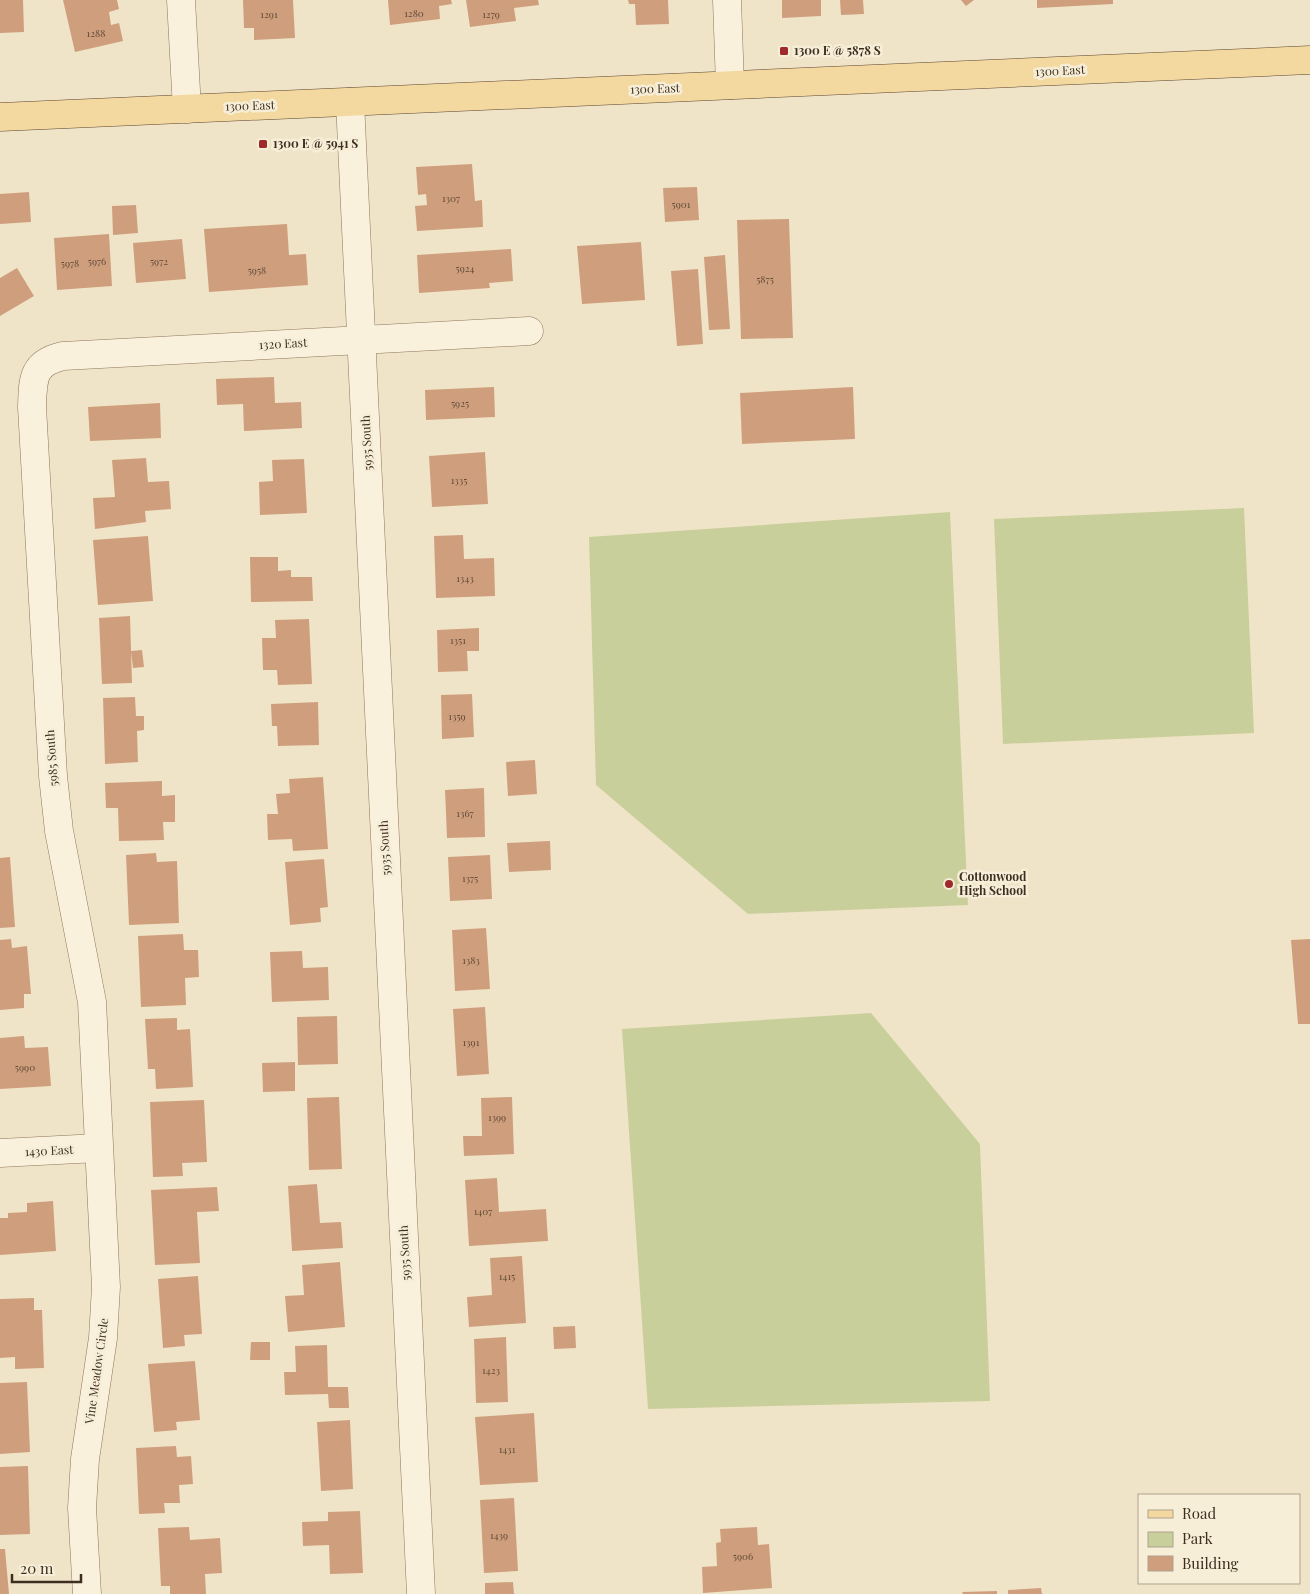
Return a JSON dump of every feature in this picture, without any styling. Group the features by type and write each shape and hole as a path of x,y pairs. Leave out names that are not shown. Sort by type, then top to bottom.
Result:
{"main road":[{"name":"1300 East","path":"0,117 1310,60"}],"street":[{"path":"181,0 187,109"},
{"path":"727,0 730,85"},
{"name":"5935 South","path":"350,102 422,1594"},
{"name":"1320 East","path":"39,366 51,359 84,354 529,330"},
{"name":"5985 South","path":"39,366 32,384 32,407 53,776 59,830 92,1002 98,1148"},
{"name":"1430 East","path":"0,1154 98,1148"},
{"name":"Vine Meadow Circle","path":"87,1594 82,1508 85,1459 103,1338 106,1288 98,1148"}],"green space":[{"path":"1244,508 1254,733 1003,744 994,519"},
{"path":"950,512 968,905 748,914 596,785 589,537"},
{"path":"871,1013 980,1144 990,1401 648,1409 622,1029"}],"building":[{"path":"0,0 23,0 24,32 0,33"},
{"path":"63,0 117,0 119,9 109,12 111,25 119,23 123,41 75,52"},
{"path":"243,0 293,0 295,38 254,40 254,28 244,28"},
{"path":"388,0 451,0 452,4 439,6 440,19 390,25"},
{"path":"466,0 538,0 539,5 514,8 516,21 470,27"},
{"path":"628,0 668,0 669,24 636,25 635,4 629,4"},
{"path":"782,0 821,0 821,16 782,18"},
{"path":"840,0 863,0 864,14 841,15"},
{"path":"961,0 974,0 966,6"},
{"path":"1037,0 1113,0 1113,4 1037,8"},
{"path":"472,164 475,201 482,200 483,227 417,231 415,206 427,205 426,194 418,195 416,167"},
{"path":"697,187 699,220 665,222 663,188"},
{"path":"29,192 31,222 0,224 0,194"},
{"path":"136,205 138,233 113,235 112,206"},
{"path":"789,219 793,338 741,339 737,220"},
{"path":"287,224 289,255 306,254 308,285 209,292 204,229"},
{"path":"109,234 112,286 57,290 54,238"},
{"path":"182,239 186,279 136,283 133,243"},
{"path":"641,242 645,300 582,304 577,246"},
{"path":"511,249 513,281 489,283 490,288 419,293 417,255"},
{"path":"725,255 730,329 709,330 704,257"},
{"path":"17,268 34,296 0,316 0,278"},
{"path":"698,269 703,344 677,346 671,271"},
{"path":"274,377 275,403 301,402 302,428 244,431 243,404 217,405 216,379"},
{"path":"494,387 495,417 426,420 425,390"},
{"path":"853,387 855,439 742,444 740,393"},
{"path":"160,403 161,438 90,441 88,407"},
{"path":"485,452 488,504 432,507 429,456"},
{"path":"146,458 148,482 169,481 171,509 145,511 146,522 95,529 93,498 115,497 112,460"},
{"path":"304,459 307,513 260,515 259,482 273,481 272,460"},
{"path":"463,535 464,559 494,558 495,596 436,598 434,536"},
{"path":"148,536 153,601 98,605 93,540"},
{"path":"250,557 278,557 278,571 291,570 291,577 312,577 313,601 251,602"},
{"path":"130,616 132,683 102,684 99,618"},
{"path":"309,619 312,684 278,685 277,670 263,670 262,638 276,638 275,620"},
{"path":"479,628 479,651 467,651 468,671 438,672 437,630"},
{"path":"142,650 144,667 133,668 131,651"},
{"path":"472,694 474,737 442,739 441,695"},
{"path":"135,697 136,716 144,716 144,730 137,731 138,762 105,764 103,698"},
{"path":"318,702 319,745 278,746 277,726 272,726 271,704"},
{"path":"535,760 537,794 508,796 506,762"},
{"path":"323,777 328,849 293,851 292,839 268,840 267,814 278,814 276,794 290,793 289,779"},
{"path":"162,781 162,796 175,795 175,822 163,822 164,840 119,841 118,808 106,808 105,783"},
{"path":"484,788 485,837 447,838 445,790"},
{"path":"550,841 551,870 509,872 507,843"},
{"path":"156,853 157,862 177,861 179,923 129,925 126,855"},
{"path":"490,855 492,899 450,901 448,857"},
{"path":"10,857 15,927 0,928 0,858"},
{"path":"324,859 328,907 320,908 321,922 290,925 285,862"},
{"path":"486,928 490,989 455,991 452,930"},
{"path":"183,934 184,950 198,950 199,977 185,978 186,1005 141,1007 138,936"},
{"path":"11,939 12,948 27,946 31,994 24,994 24,1008 0,1010 0,940"},
{"path":"1310,939 1310,1024 1298,1024 1291,940"},
{"path":"302,951 303,968 328,967 329,1000 272,1002 270,952"},
{"path":"485,1007 489,1074 457,1076 453,1009"},
{"path":"337,1016 338,1064 298,1065 297,1017"},
{"path":"177,1018 177,1030 190,1029 193,1087 156,1089 155,1069 148,1069 145,1019"},
{"path":"24,1036 25,1048 48,1047 51,1086 0,1089 0,1038"},
{"path":"295,1062 295,1091 263,1092 262,1063"},
{"path":"339,1097 342,1169 309,1170 307,1098"},
{"path":"512,1097 514,1154 464,1156 463,1136 482,1136 481,1098"},
{"path":"204,1100 207,1162 182,1163 183,1176 153,1177 150,1102"},
{"path":"497,1178 499,1212 546,1209 548,1241 469,1246 465,1180"},
{"path":"317,1184 320,1223 341,1222 343,1248 292,1251 288,1186"},
{"path":"217,1187 219,1211 197,1212 200,1263 155,1265 151,1190"},
{"path":"53,1201 56,1251 0,1255 0,1218 8,1218 8,1213 27,1212 27,1203"},
{"path":"522,1256 526,1323 469,1327 467,1297 492,1295 490,1258"},
{"path":"340,1262 345,1327 288,1332 285,1296 304,1295 302,1265"},
{"path":"198,1276 202,1334 184,1335 185,1346 163,1348 158,1279"},
{"path":"34,1298 34,1310 42,1310 44,1368 15,1369 15,1357 0,1358 0,1299"},
{"path":"575,1326 576,1348 554,1349 553,1327"},
{"path":"506,1337 508,1402 476,1403 474,1339"},
{"path":"251,1342 270,1342 270,1360 250,1360"},
{"path":"327,1345 328,1387 348,1387 349,1408 329,1408 328,1394 285,1395 284,1372 296,1372 295,1346"},
{"path":"195,1361 200,1420 176,1422 177,1430 154,1432 148,1364"},
{"path":"27,1382 30,1452 0,1454 0,1383"},
{"path":"534,1413 538,1482 480,1485 475,1417"},
{"path":"350,1420 353,1489 321,1491 317,1422"},
{"path":"176,1446 177,1457 191,1456 193,1484 179,1485 180,1503 164,1503 165,1513 139,1514 136,1448"},
{"path":"28,1466 30,1534 0,1535 0,1467"},
{"path":"514,1498 518,1571 484,1573 480,1500"},
{"path":"360,1511 363,1573 330,1574 329,1545 303,1546 302,1522 328,1521 328,1512"},
{"path":"189,1527 190,1540 220,1538 222,1573 205,1574 206,1594 170,1594 170,1586 161,1586 158,1528"},
{"path":"757,1527 758,1545 769,1544 772,1588 703,1593 702,1567 717,1566 716,1543 721,1542 720,1529"},
{"path":"0,1549 5,1549 9,1594 0,1594"},
{"path":"513,1582 514,1594 485,1594 485,1583"},
{"path":"1041,1588 1042,1594 1008,1594 1008,1590"},
{"path":"997,1591 997,1594 963,1594 962,1592"}],"place":[{"name":"1300 E @ 5878 S","path":"784,51"},
{"name":"1300 E @ 5941 S","path":"263,144"},
{"name":"Cottonwood High School","path":"949,884"}]}
